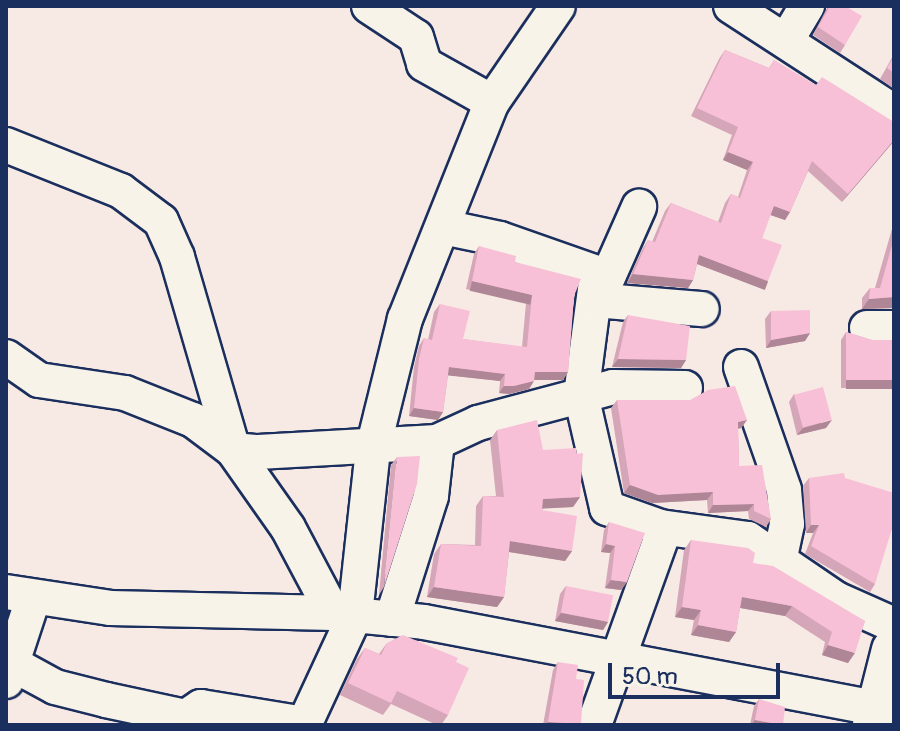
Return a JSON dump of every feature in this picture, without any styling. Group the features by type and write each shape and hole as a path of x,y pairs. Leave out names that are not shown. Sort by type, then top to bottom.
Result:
{"highway":[{"path":"882,716 894,650"}],"street":[{"path":"369,6 416,37 424,64 492,102"},
{"path":"558,6 492,102 405,319 373,448 344,614 305,724 201,707 185,721 9,672 19,595 110,608 344,614 392,619 620,656 882,716"},
{"path":"731,6 894,112"},
{"path":"786,41 807,6"},
{"path":"6,145 121,191 161,221 177,257 233,450"},
{"path":"639,207 608,277 595,287 581,395 607,508 621,517 665,528 733,534 836,599 894,625"},
{"path":"443,227 500,239 595,287 702,309"},
{"path":"6,357 39,380 125,393 193,420 233,450 344,614"},
{"path":"741,367 784,490 787,524 779,561"},
{"path":"233,450 373,448 437,442 478,423 613,387 685,388"},
{"path":"392,619 431,496 437,442"},
{"path":"594,725 665,528"}],"building":[{"path":"830,6 845,6 862,16 845,45 818,27"},
{"path":"725,50 769,68 774,60 816,85 822,77 894,122 894,140 848,194 812,161 790,212 774,206 762,238 782,245 768,281 699,255 693,280 633,274 648,240 655,242 671,203 721,223 731,194 740,198 753,162 728,152 738,127 697,108"},
{"path":"894,56 894,73 887,68"},
{"path":"894,238 894,297 869,299 870,288 880,288"},
{"path":"479,246 516,256 515,262 581,279 574,296 568,372 535,372 534,381 504,386 505,374 449,367 443,412 414,408 424,338 432,340 440,304 470,311 463,339 527,347 532,295 472,281"},
{"path":"810,310 810,333 771,340 771,311"},
{"path":"628,315 690,326 686,360 618,359"},
{"path":"846,332 872,340 894,340 894,380 846,380"},
{"path":"735,386 747,420 738,422 739,466 762,465 771,519 754,511 754,504 713,505 713,492 658,495 630,485 617,400 690,400 708,390"},
{"path":"823,387 832,420 803,428 794,395"},
{"path":"537,420 543,450 576,448 577,454 583,453 580,497 543,499 542,510 577,516 572,551 510,541 504,597 434,587 441,544 481,546 483,496 504,497 497,430"},
{"path":"420,456 417,484 384,587 397,457"},
{"path":"844,473 845,478 894,493 894,522 875,584 811,546 819,525 811,525 809,478"},
{"path":"609,522 645,533 627,582 611,580 615,546 606,544"},
{"path":"691,540 748,548 755,553 753,563 773,566 865,621 855,653 828,645 832,632 792,606 742,597 736,632 698,625 701,610 682,607"},
{"path":"566,586 613,595 608,622 561,613"},
{"path":"403,635 458,658 456,662 469,668 448,715 397,691 391,703 348,683 365,648 381,655 387,643"},
{"path":"558,662 578,665 576,679 584,680 581,724 548,722"},
{"path":"759,699 785,707 783,725 755,720"}]}
